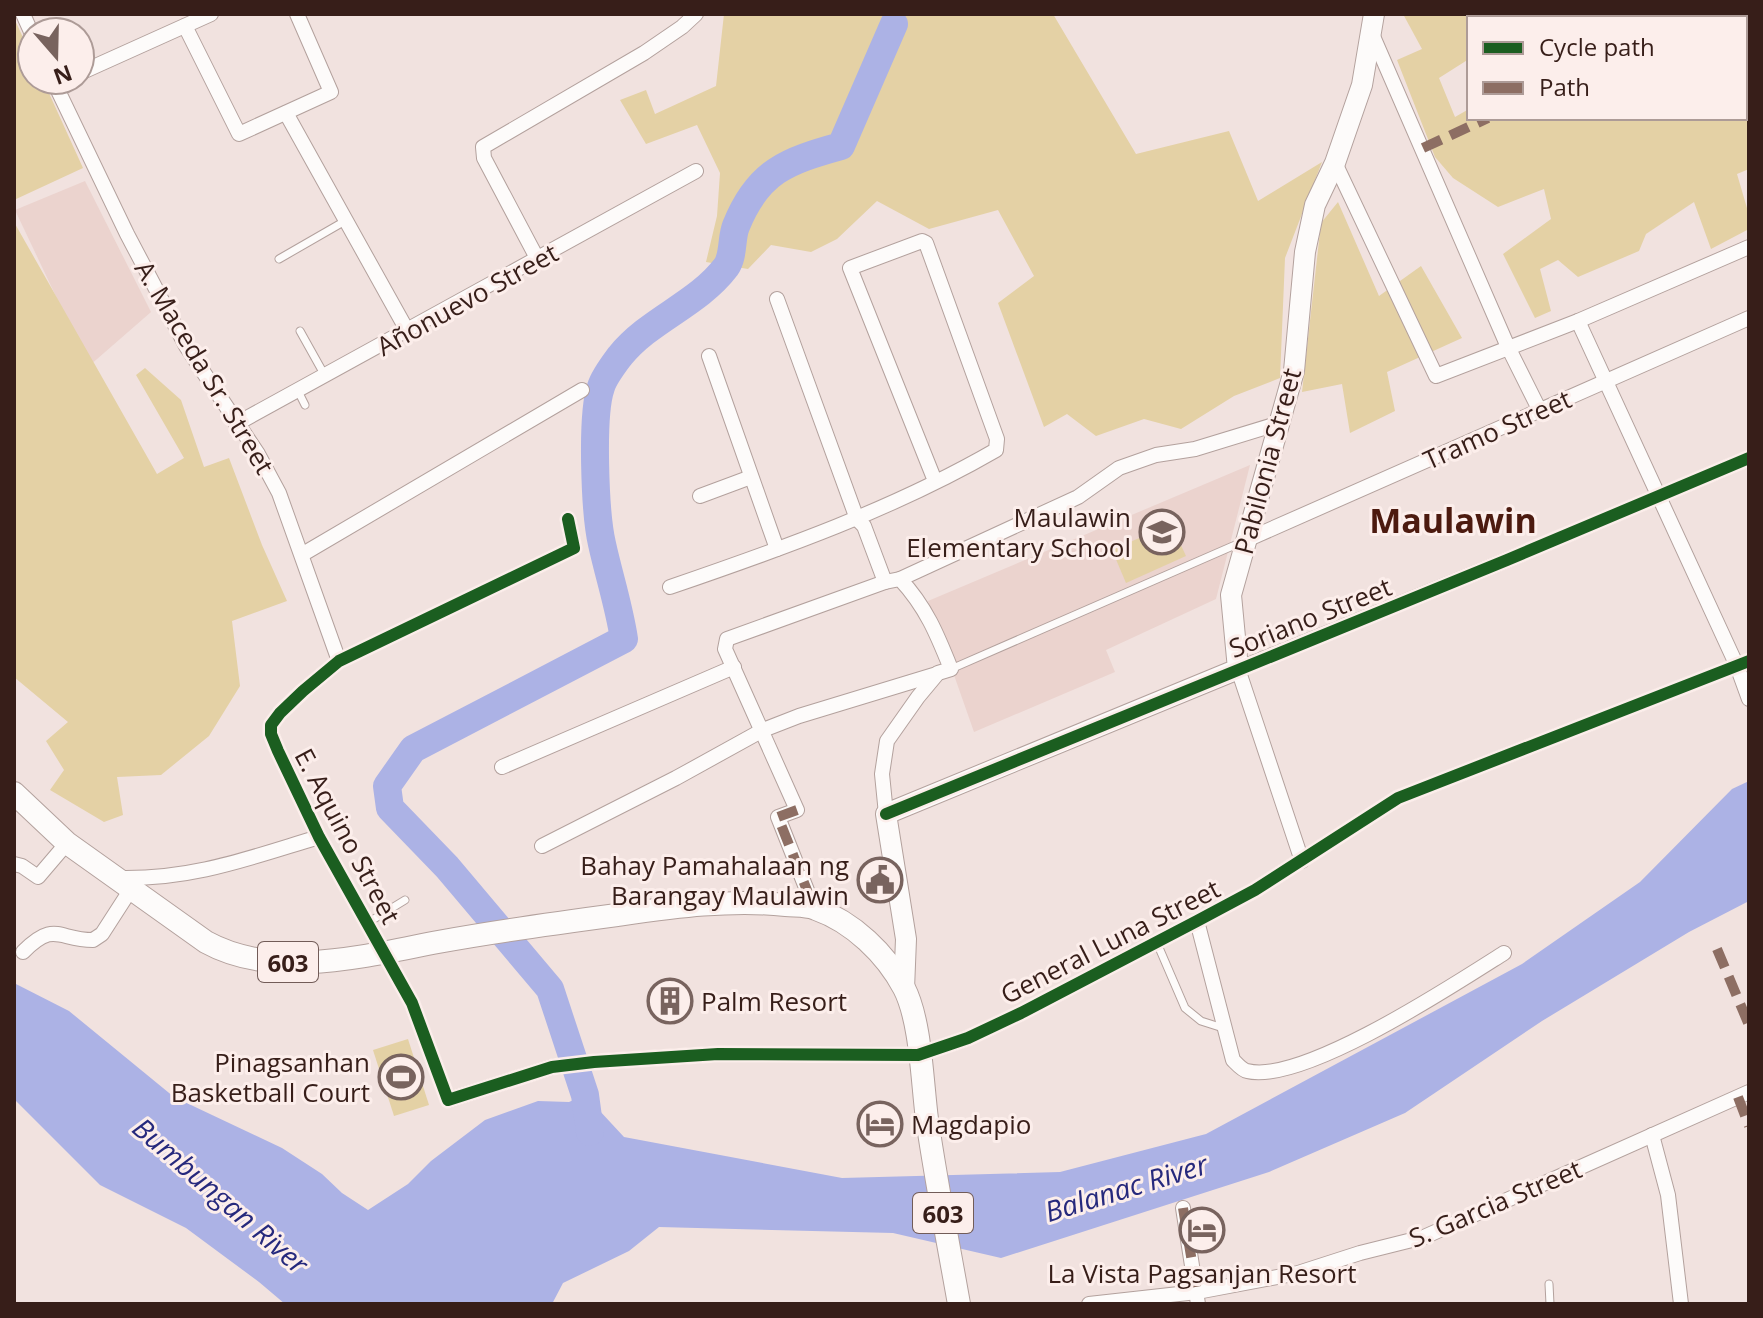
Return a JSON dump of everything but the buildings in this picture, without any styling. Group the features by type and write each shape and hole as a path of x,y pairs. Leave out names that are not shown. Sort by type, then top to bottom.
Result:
{"main road":[{"name":"603","path":"14,793 67,843 206,942 238,955 278,962 385,952 514,929 697,904 750,901 814,908 842,922 866,939 893,970 912,1007 927,1121 959,1304"}],"street":[{"path":"96,66 211,14"},
{"path":"185,26 239,134 331,92 297,14"},
{"path":"538,260 484,158 483,147 644,53 679,20 696,14"},
{"path":"1373,24 1508,347 1540,411"},
{"name":"Pabilonia Street","path":"1302,861 1238,669 1231,595 1294,371 1305,252 1315,205 1335,163 1362,85 1373,24"},
{"name":"A. Maceda Sr. Street","path":"64,96 127,234 186,346 258,454 279,493 339,661"},
{"path":"286,113 408,332"},
{"path":"1335,163 1436,376 1578,321 1749,247"},
{"name":"Añonuevo Street","path":"236,424 696,171"},
{"path":"670,587 857,519 935,481 996,450 998,445 926,243 922,241 850,268 935,481"},
{"path":"777,299 857,519 864,526 885,582"},
{"name":"Tramo Street","path":"1244,541 1749,318"},
{"path":"1578,321 1659,497 1743,663 1749,699"},
{"path":"709,356 777,549"},
{"path":"303,554 582,390"},
{"path":"814,908 793,848 778,817 797,810 725,649 727,639 900,579 1078,497 1129,464 1156,455 1229,440 1280,423"},
{"name":"Soriano Street","path":"886,814 1749,458"},
{"path":"700,496 751,477"},
{"name":"E. Aquino Street","path":"448,1100 412,1003 319,837 274,742 271,725 280,713 339,661 574,548 568,519"},
{"path":"900,579 929,616 944,671"},
{"name":"General Luna Street","path":"448,1100 552,1067 594,1062 718,1054 918,1055 968,1038 1157,943 1302,861 1398,798 1743,663"},
{"path":"502,767 734,667"},
{"path":"542,846 763,730 944,671"},
{"path":"904,989 906,939 882,774 887,741 918,697 944,671"},
{"path":"23,952 47,934 59,933 93,940 102,934 123,883 217,868 319,837"},
{"path":"14,864 38,877 67,843"},
{"path":"1197,921 1233,1060 1245,1071 1266,1072 1300,1064 1360,1037 1504,953"},
{"name":"S. Garcia Street","path":"1089,1304 1197,1298 1424,1237 1749,1092"},
{"path":"1652,1135 1668,1195 1681,1304"},
{"path":"1183,1208 1197,1298"}],"lane":[{"path":"279,259 345,221"},
{"path":"300,331 325,376"},
{"path":"298,391 305,405"},
{"path":"944,671 1244,541"},
{"path":"369,922 405,900"},
{"path":"1157,943 1185,1008 1201,1021 1223,1028"},
{"path":"1549,1284 1550,1304"}],"shaded area":[{"path":"724,14 1053,14 1136,154 1229,131 1258,201 1322,162 1285,258 1280,378 1234,396 1181,429 1144,419 1096,436 1067,414 1044,427 998,303 1034,276 998,210 929,229 877,201 837,239 811,252 771,245 748,269 706,262 717,216 720,173 697,125 646,144 620,100 646,90 655,114 716,86"},
{"path":"1403,14 1645,14 1646,16 1467,16 1467,60 1439,78 1455,117 1467,110 1467,120 1747,120 1749,45 1749,169 1737,174 1749,215 1749,229 1711,249 1694,202 1646,234 1639,251 1578,277 1558,260 1540,269 1551,311 1535,318 1503,254 1551,219 1544,189 1498,207 1453,178 1435,157 1397,60 1422,49"},
{"path":"14,18 16,96 50,96 83,168 14,200"},
{"path":"85,181 151,312 89,366 15,210"},
{"path":"1338,202 1379,296 1421,266 1462,338 1387,372 1395,411 1350,433 1342,384 1302,392 1321,223"},
{"path":"14,222 157,474 184,458 136,375 145,368 181,400 204,467 229,458 287,601 232,621 240,686 209,736 161,775 117,777 123,815 104,822 50,790 64,770 46,741 68,722 14,677"},
{"name":"Maulawin Elementary School","path":"1250,465 1216,599 1106,650 1115,672 974,732 928,601"},
{"path":"1171,524 1186,556 1126,583 1112,550"},
{"name":"Pinagsanhan Basketball Court","path":"408,1039 429,1105 394,1116 373,1050"}],"water":[{"path":"1749,781 1749,901 1689,932 1542,1021 1405,1113 1269,1172 1001,1258 893,1233 659,1227 629,1251 563,1283 552,1304 285,1304 186,1228 100,1185 14,1099 14,983 69,1011 174,1097 282,1148 368,1210 408,1184 431,1161 485,1120 538,1101 569,1102 585,1095 624,1137 842,1178 1060,1172 1206,1134 1522,964 1640,882 1732,789"}],"waterway":[{"path":"590,1132 585,1095 550,989 447,867 390,808 387,786 413,749 624,639 597,511 595,441 602,383 632,343 701,292 726,267 736,226 754,192 765,180 790,163 841,146 894,24"}],"marked path":[{"path":"1670,16 1677,14"},
{"path":"1423,148 1484,120"},
{"path":"797,810 778,817 814,908"},
{"path":"1717,949 1749,1025"},
{"path":"1738,1097 1749,1126"},
{"path":"1183,1208 1197,1292"}],"cycle path":[{"path":"886,814 1749,458"},
{"path":"568,519 574,548 339,661 303,691 271,725 278,751 319,837 412,1003 448,1100 552,1067 594,1062 718,1054 918,1055 968,1038 1021,1013 1255,890 1398,798 1749,661"}],"place":[{"name":"Maulawin Elementary School","path":"1162,532"},
{"name":"Bahay Pamahalaan ng Barangay Maulawin","path":"880,880"},
{"name":"Palm Resort","path":"670,1001"},
{"name":"Pinagsanhan Basketball Court","path":"401,1077"},
{"name":"Magdapio","path":"880,1124"},
{"name":"La Vista Pagsanjan Resort","path":"1202,1230"}],"district":[{"name":"Maulawin","path":"1453,520"}],"water label":[{"name":"Balanac River","path":"1126,1187"},
{"name":"Bumbungan River","path":"221,1195"}]}
